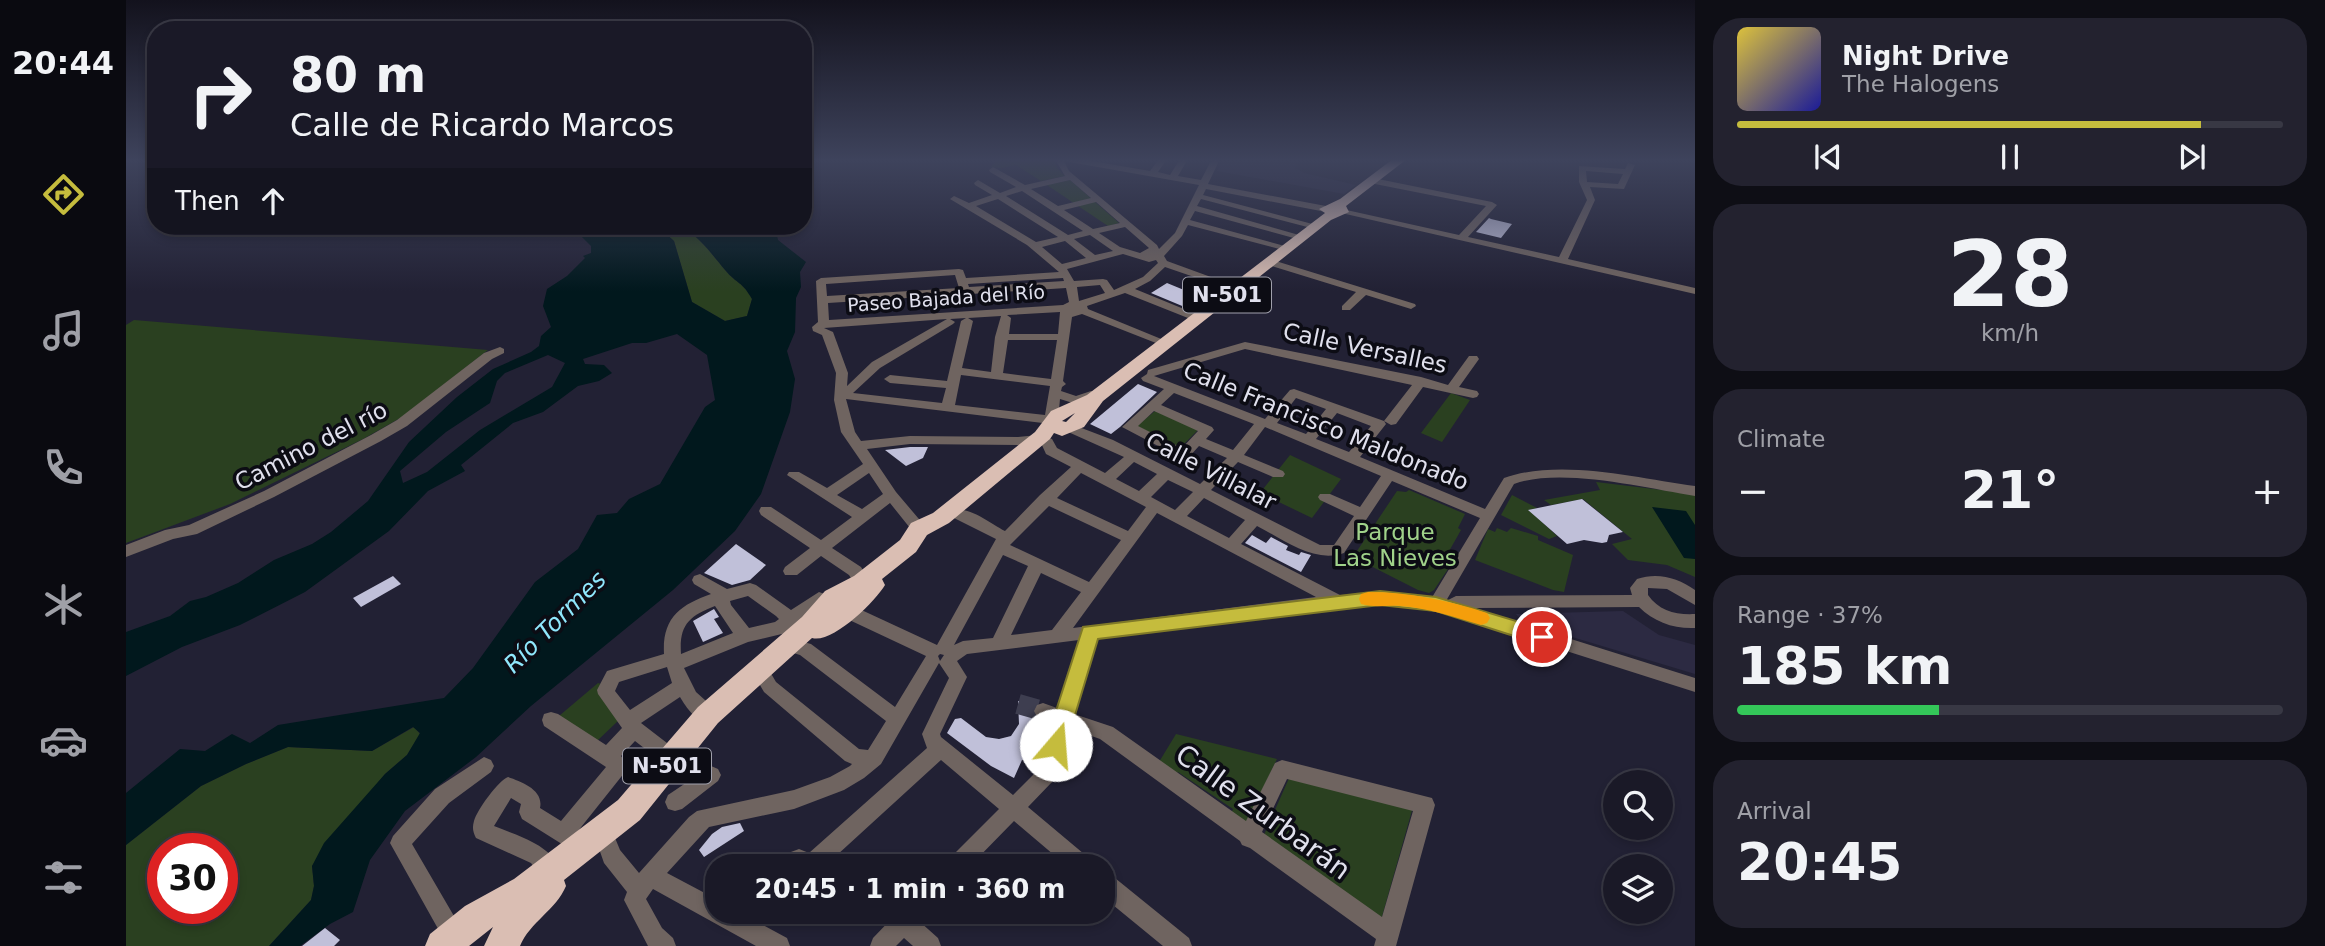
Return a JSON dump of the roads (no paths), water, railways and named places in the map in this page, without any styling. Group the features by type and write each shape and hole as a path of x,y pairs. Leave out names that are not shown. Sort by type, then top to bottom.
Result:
{"highway":[{"name":"N-501","path":"504,933 550,870 583,841 629,810 708,715 1089,400 1344,203"},
{"name":"N-501","path":"924,534 958,514 1089,400"},
{"name":"N-501","path":"504,933 548,888 583,841 643,808 713,724 763,675 793,634 843,602"},
{"path":"448,941 504,933"}],"street":[{"path":"962,203 1014,233 1066,275 1089,400 1051,451 1331,600"},
{"path":"968,206 977,203"},
{"path":"1011,203 1094,259"},
{"path":"990,218 1042,203"},
{"path":"1048,203 1123,251 1154,256 1236,288"},
{"path":"1056,209 1080,203"},
{"path":"1102,203 1126,224 1154,256"},
{"path":"1089,400 1064,337 1073,310 1144,280 1154,256 1170,247 1195,203"},
{"path":"1258,203 1333,212"},
{"path":"1290,203 1695,291"},
{"path":"1461,239 1492,205 1483,203"},
{"path":"1562,261 1590,203"},
{"path":"1193,208 1301,237"},
{"path":"1014,233 1068,217"},
{"path":"1186,222 1287,248"},
{"path":"1032,246 1126,224"},
{"path":"1066,275 1094,259 1123,251"},
{"path":"1269,262 1411,306"},
{"path":"924,534 891,495 845,426 841,395 842,373 827,328 821,300 821,281 959,272 964,285"},
{"path":"821,300 1066,275 1102,282 1111,293"},
{"path":"1124,289 1197,318"},
{"path":"1346,308 1364,291"},
{"path":"1073,310 1165,343"},
{"name":"Paseo Bajada del Río","path":"827,328 967,321 1073,310"},
{"name":"Paseo Bajada del Río","path":"827,328 1073,310"},
{"path":"997,375 1005,318"},
{"path":"947,406 967,321"},
{"path":"841,395 876,365 949,322"},
{"path":"1001,337 1064,337"},
{"name":"Calle Versalles","path":"1089,400 1169,369 1245,345 1473,394"},
{"name":"Camino del río","path":"126,551 170,534 192,530 269,494 376,438 402,423 488,356 500,351"},
{"path":"1452,388 1473,359"},
{"path":"956,371 997,375 1089,400"},
{"path":"890,379 952,385"},
{"path":"1352,458 1421,381"},
{"path":"1153,406 1207,430 1184,454 1129,426 1172,388"},
{"name":"Calle Francisco Maldonado","path":"1089,400 1172,388 1266,423 1489,516"},
{"path":"1177,517 1294,393 1385,423"},
{"path":"841,395 947,406 1089,400"},
{"path":"857,446 922,439 1018,442 1089,400"},
{"name":"Calle Villalar","path":"1089,400 1133,457 1317,550 1331,552 1339,549 1363,514"},
{"path":"1308,440 1335,407"},
{"path":"1197,440 1278,474"},
{"path":"1106,480 1133,457"},
{"path":"827,495 870,465"},
{"path":"642,889 704,818 822,789 865,768 943,653 1004,543 1045,498 1080,466"},
{"path":"1056,637 1130,538 1148,502 1167,473"},
{"path":"1436,604 1509,481 1516,477 1548,473 1695,491"},
{"path":"1325,497 1363,514 1390,474"},
{"path":"794,475 862,516"},
{"path":"791,570 891,495"},
{"path":"1045,498 1130,538"},
{"path":"766,511 855,571 843,602 943,653 958,677 931,734 940,749 1069,854"},
{"path":"958,514 966,516 1037,564 1092,590"},
{"path":"1231,546 1254,519"},
{"path":"998,644 1037,564"},
{"path":"700,580 721,593 723,607 745,636"},
{"path":"1695,599 1676,586 1653,581 1640,585 1638,592 1643,601 1670,618 1695,621"},
{"path":"708,715 700,710 681,687 672,639 679,620 688,613 721,597 750,589 782,611 793,634 805,649 897,719"},
{"path":"943,653 963,648 1331,600 1390,598 1436,604 1695,685"},
{"path":"1456,603 1643,601"},
{"path":"673,759 632,725 606,690 615,673 675,661 745,636 780,628 793,634"},
{"path":"968,854 1042,780 1090,632"},
{"path":"763,675 770,687 852,755 863,760 874,758"},
{"path":"608,756 632,725 681,687"},
{"name":"Calle Zurbarán","path":"1043,711 1106,733 1387,940"},
{"path":"551,720 608,756 618,766 583,841"},
{"path":"826,854 940,749"},
{"path":"448,941 400,843 442,796 484,766"},
{"path":"1249,838 1282,769 1425,805 1387,940"},
{"path":"676,802 711,775"},
{"path":"550,870 537,856 482,831 484,822 508,786 532,800 528,813 611,856 642,889 654,936 666,946"},
{"path":"642,889 705,908"},
{"path":"1115,893 1181,946"},
{"path":"748,924 779,946"},
{"path":"881,946 901,924"},
{"path":"913,924 930,946"}],"water":[{"name":"Río Tormes","path":"667,235 674,241 692,302 725,321 747,316 752,299 693,235 777,235 778,240 806,262 800,272 801,287 796,298 795,332 787,351 795,379 790,412 761,494 735,531 673,590 531,706 476,757 405,811 370,860 353,912 330,924 300,946 269,946 311,900 314,886 312,866 324,843 385,774 407,755 420,733 413,727 372,751 288,747 201,786 126,845 126,793 180,749 205,751 232,734 250,743 278,725 444,698 473,668 535,582 578,549 597,515 617,513 629,499 660,484 705,407 715,400 707,355 677,334 646,343 632,343 583,359 585,364 604,365 612,373 599,381 578,386 543,412 513,423 461,465 465,471 428,491 389,531 305,592 240,625 182,647 126,676 126,632 170,616 190,601 238,583 274,560 312,544 368,501 409,442 457,397 493,369 539,346 541,336 551,327 543,306 547,289 567,276 585,258 583,256 591,253 591,246 581,236","holes":["548,355 565,363 552,387 480,430 427,472 403,483 400,471 446,432 490,403 497,381 505,373"]},
{"path":"1652,507 1686,511 1695,525 1695,559 1684,558"}],"tunnel":[{"path":"1018,704 1043,711"}],"park label":[{"name":"Parque Las Nieves","path":"1395,545"}]}
